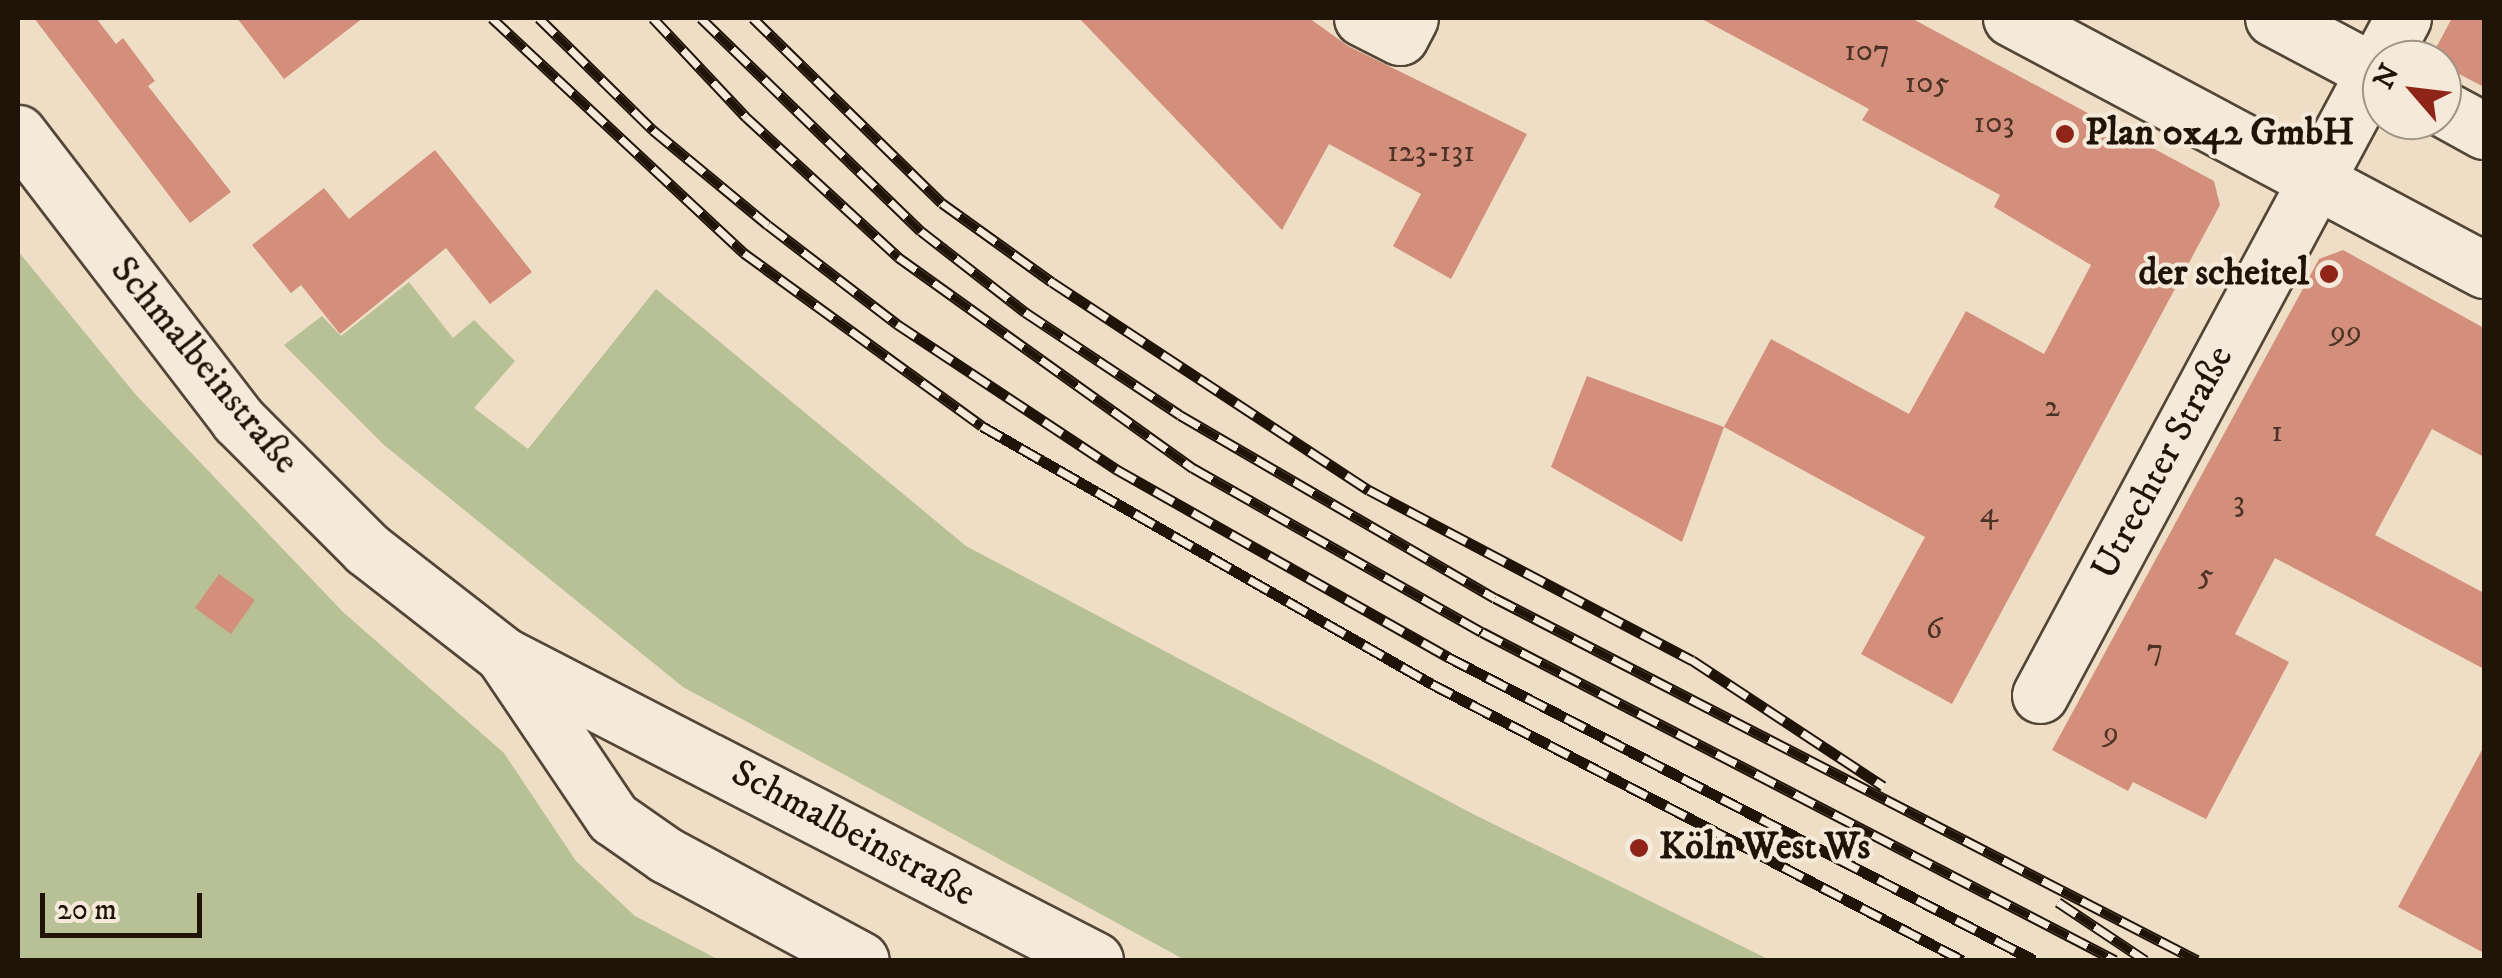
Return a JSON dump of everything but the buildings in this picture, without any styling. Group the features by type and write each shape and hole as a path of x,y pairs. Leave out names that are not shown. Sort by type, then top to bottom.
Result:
{"street":[{"path":"1362,18 1400,37 1410,18"},
{"path":"2010,18 2484,270"},
{"path":"2273,18 2362,65"},
{"name":"Utrechter Straße","path":"2040,695 2315,179 2362,101"},
{"path":"2462,119 2484,131"},
{"name":"Schmalbeinstraße","path":"18,133 238,420 366,549 503,655 1095,960"},
{"name":"Schmalbeinstraße","path":"503,655 614,818 666,855 860,960"}],"green space":[{"path":"18,251 136,395 343,612 504,753 576,861 635,916 719,960 18,960"},
{"path":"409,282 453,338 474,320 515,361 474,408 528,449 656,289 966,546 1473,814 1770,960 1185,960 683,687 384,445 284,345 322,316 341,336"}],"railway":[{"path":"492,18 744,253 982,426 1432,684 1962,960"},
{"path":"539,18 653,130 768,225 897,324 1116,469 1448,657 2034,960"},
{"path":"653,18 746,117 898,257 1193,468 1482,632 2115,960"},
{"path":"701,18 921,231 1025,312 1180,415 1495,598 2197,960"},
{"path":"753,18 942,203 1052,282 1369,490 1692,660 1883,786"},
{"path":"2058,902 2145,960"}],"place":[{"name":"Plan 0x42 GmbH","path":"2065,134"},
{"name":"der scheitel","path":"2329,274"},
{"name":"Köln West Ws","path":"1639,848"}]}
